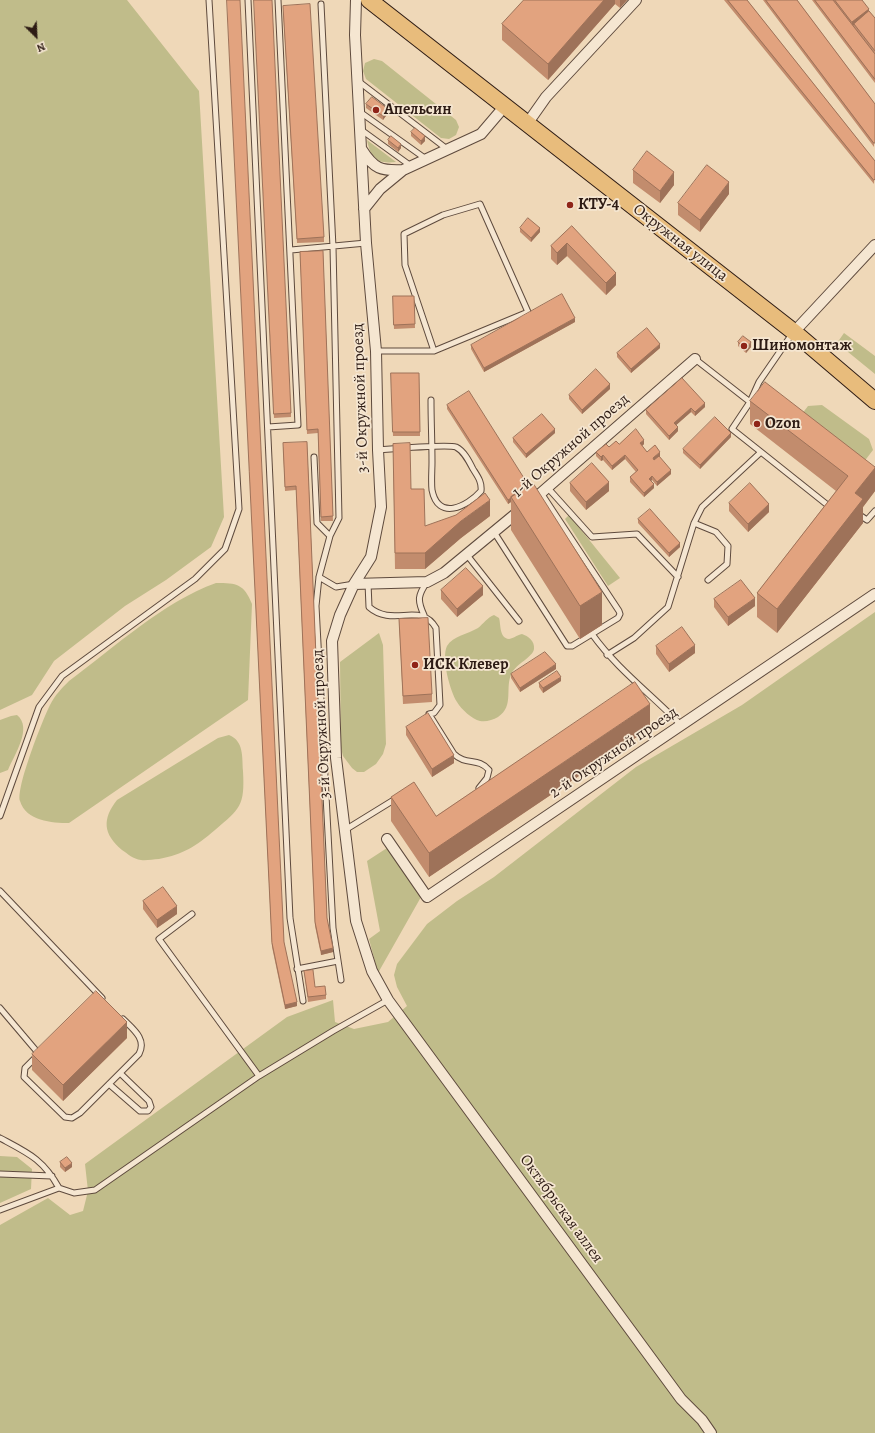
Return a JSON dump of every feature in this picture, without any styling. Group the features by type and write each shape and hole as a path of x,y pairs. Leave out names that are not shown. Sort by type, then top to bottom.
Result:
{"main road":[{"name":"Окружная улица","path":"369,0 504,107 794,332 875,401"}],"street":[{"name":"3-й Окружной проезд","path":"356,0 354,35 366,243 376,350 381,507 371,557 354,584 340,615 332,641 336,758 356,921 372,971 388,1000"},
{"path":"527,124 546,97 636,0"},
{"path":"364,209 380,189 407,168 481,134 504,107"},
{"path":"361,148 370,163 385,171 407,168"},
{"path":"794,332 875,245"},
{"name":"1-й Окружной проезд","path":"354,584 427,582 444,573 544,490 695,359"},
{"name":"2-й Окружной проезд","path":"387,839 427,897 875,594"},
{"name":"Октябрьская аллея","path":"388,1000 682,1399 702,1420 711,1433"}],"lane":[{"path":"0,816 39,707 62,676 195,579 225,549 239,509 210,0"},
{"path":"248,0 290,918 303,1001"},
{"path":"268,427 298,426 291,250 278,0"},
{"path":"321,4 333,247 339,518 330,536 319,577 316,606 333,928 341,980"},
{"path":"357,80 447,149"},
{"path":"359,111 426,159"},
{"path":"360,129 407,168"},
{"path":"376,350 434,351 528,312 480,204 443,215 404,234 405,265 434,351"},
{"path":"291,250 366,243"},
{"path":"794,332 759,382 750,402 732,429 830,506 838,505"},
{"path":"695,359 750,402"},
{"path":"759,382 765,387"},
{"path":"378,450 432,447 451,446 462,451 480,480 481,491 477,496 456,509 447,509 440,504 432,490 432,447 431,400"},
{"path":"607,655 634,638 668,607 694,523 705,502 761,452"},
{"path":"314,457 317,523 330,536"},
{"path":"544,490 592,537 637,534 678,576"},
{"path":"494,532 567,646 572,646 618,618 620,614 544,490"},
{"path":"826,512 830,506"},
{"path":"858,514 867,520 875,511"},
{"path":"694,523 716,532 728,546 727,564 708,580"},
{"path":"467,555 519,621"},
{"path":"319,577 336,587 354,584"},
{"path":"424,615 419,603 421,591 427,582"},
{"path":"368,583 369,607 377,614 391,616 424,615 432,620 436,628 440,705 434,713 429,714 454,754 459,759 479,762 489,770 483,785 476,791"},
{"path":"592,634 607,655 630,678 660,703 681,725"},
{"path":"345,830 406,793"},
{"path":"0,891 105,1000"},
{"path":"192,914 158,939 259,1076"},
{"path":"297,969 338,961"},
{"path":"0,1210 59,1188 74,1193 95,1190 259,1076 333,1031 388,1000"},
{"path":"0,1008 39,1054"},
{"path":"44,1049 25,1068 24,1077 65,1117 76,1116 139,1054 142,1044 138,1035 116,1012"},
{"path":"109,1084 140,1111 148,1112 151,1107 149,1101 120,1073"},
{"path":"0,1138 34,1156 52,1176 59,1188"},
{"path":"0,1174 52,1176"}],"shaded area":[{"path":"0,0 127,0 199,91 224,517 211,547 166,580 125,606 54,661 32,695 0,710"},
{"path":"374,59 382,61 456,120 459,127 456,135 449,139 441,138 366,79 363,71 365,63"},
{"path":"367,140 396,162 384,162 376,159 371,152"},
{"path":"844,333 875,356 875,374 837,343"},
{"path":"822,405 869,439 873,450 857,471 795,423 808,406"},
{"path":"569,515 620,578 608,586 565,519"},
{"path":"216,583 229,583 239,586 246,592 252,604 248,700 69,823 40,820 28,813 23,808 20,801 22,782 42,724 54,698 69,681 158,613 196,591"},
{"path":"875,612 875,1433 0,1433 0,1225 48,1198 70,1215 83,1211 88,1191 85,1164 287,1017 333,1000 335,1022 354,1029 388,1022 407,1006 397,987 394,975 397,964 427,924 457,901 494,877 636,767 742,705"},
{"path":"494,615 499,618 502,633 506,638 509,639 522,634 532,641 534,649 531,655 512,673 509,684 508,702 503,713 494,719 480,721 464,711 454,697 447,674 445,651 447,646 453,640 478,628"},
{"path":"379,633 383,645 386,744 383,754 376,764 364,772 357,772 343,756 341,748 340,662"},
{"path":"17,715 21,720 23,727 21,742 8,770 0,773 0,720"},
{"path":"229,735 240,745 243,783 242,800 230,817 195,845 175,855 159,859 143,860 133,857 122,850 111,838 107,826 109,814 117,800 218,738"},
{"path":"387,848 421,897 378,973 369,939 380,931 367,861"},
{"path":"0,1156 17,1157 32,1169 31,1189 0,1203"}],"building":[{"path":"227,0 240,0 284,942 297,1002 285,1005 272,943"},
{"path":"254,0 272,0 291,413 274,414"},
{"path":"524,0 604,0 548,64 502,24"},
{"path":"728,0 747,0 875,161 874,180"},
{"path":"766,0 797,0 875,104 875,143 874,143"},
{"path":"815,0 833,0 875,54 875,79"},
{"path":"835,0 862,0 869,9 852,22"},
{"path":"310,4 324,237 297,239 283,6"},
{"path":"869,11 875,18 875,51 854,24"},
{"path":"372,97 388,109 383,116 366,104"},
{"path":"415,128 425,136 421,141 411,132"},
{"path":"391,136 401,144 398,148 388,140"},
{"path":"647,151 674,172 660,191 633,170"},
{"path":"707,165 729,182 700,220 678,203"},
{"path":"528,218 540,228 531,238 520,228"},
{"path":"572,226 616,273 606,283 567,243 557,253 551,246"},
{"path":"323,251 333,516 321,517 318,429 307,430 300,252"},
{"path":"562,294 575,318 484,368 471,345"},
{"path":"393,296 414,296 415,324 394,325"},
{"path":"647,328 660,344 631,369 617,353"},
{"path":"743,336 751,342 746,349 738,342"},
{"path":"596,369 610,384 582,410 569,395"},
{"path":"391,373 419,373 420,432 393,432"},
{"path":"682,378 705,403 695,412 691,408 674,423 678,427 669,436 646,410"},
{"path":"765,382 875,467 855,493 863,499 777,609 757,593 848,476 750,401"},
{"path":"469,391 529,486 508,500 447,405"},
{"path":"542,414 555,429 526,454 513,438"},
{"path":"715,417 731,433 700,465 683,449"},
{"path":"636,429 644,440 640,443 647,452 655,445 660,452 653,458 654,460 659,456 671,470 657,482 652,476 649,479 654,484 644,493 630,477 638,470 625,455 612,466 603,455 601,457 596,452 606,444 609,447 616,441 619,444"},
{"path":"307,442 327,918 333,948 321,951 315,922 296,486 285,487 283,443"},
{"path":"410,443 411,489 424,489 425,526 456,515 485,493 490,500 461,521 425,553 395,553 393,444"},
{"path":"592,463 609,482 586,502 570,483"},
{"path":"533,483 602,592 580,606 511,497"},
{"path":"750,483 769,504 748,524 729,503"},
{"path":"650,509 680,543 669,553 638,519"},
{"path":"466,568 483,586 457,609 441,590"},
{"path":"741,580 755,598 728,617 714,599"},
{"name":"ИСК Клевер","path":"428,618 432,694 403,696 399,619"},
{"path":"682,627 695,645 669,664 656,646"},
{"path":"545,652 556,664 520,688 511,674"},
{"path":"557,671 561,677 543,688 539,683"},
{"path":"635,682 650,704 429,853 391,797 414,782 436,816"},
{"path":"428,713 454,755 432,769 406,727"},
{"path":"163,887 177,906 157,920 143,901"},
{"path":"313,970 315,987 325,986 326,995 308,997 304,971"},
{"path":"96,991 127,1022 63,1085 32,1054"},
{"path":"67,1157 72,1163 65,1168 60,1162"}],"place":[{"name":"Апельсин","path":"376,110"},
{"name":"КТУ-4","path":"570,205"},
{"name":"Шиномонтаж","path":"744,346"},
{"name":"Ozon","path":"757,424"},
{"name":"ИСК Клевер","path":"415,665"}]}
